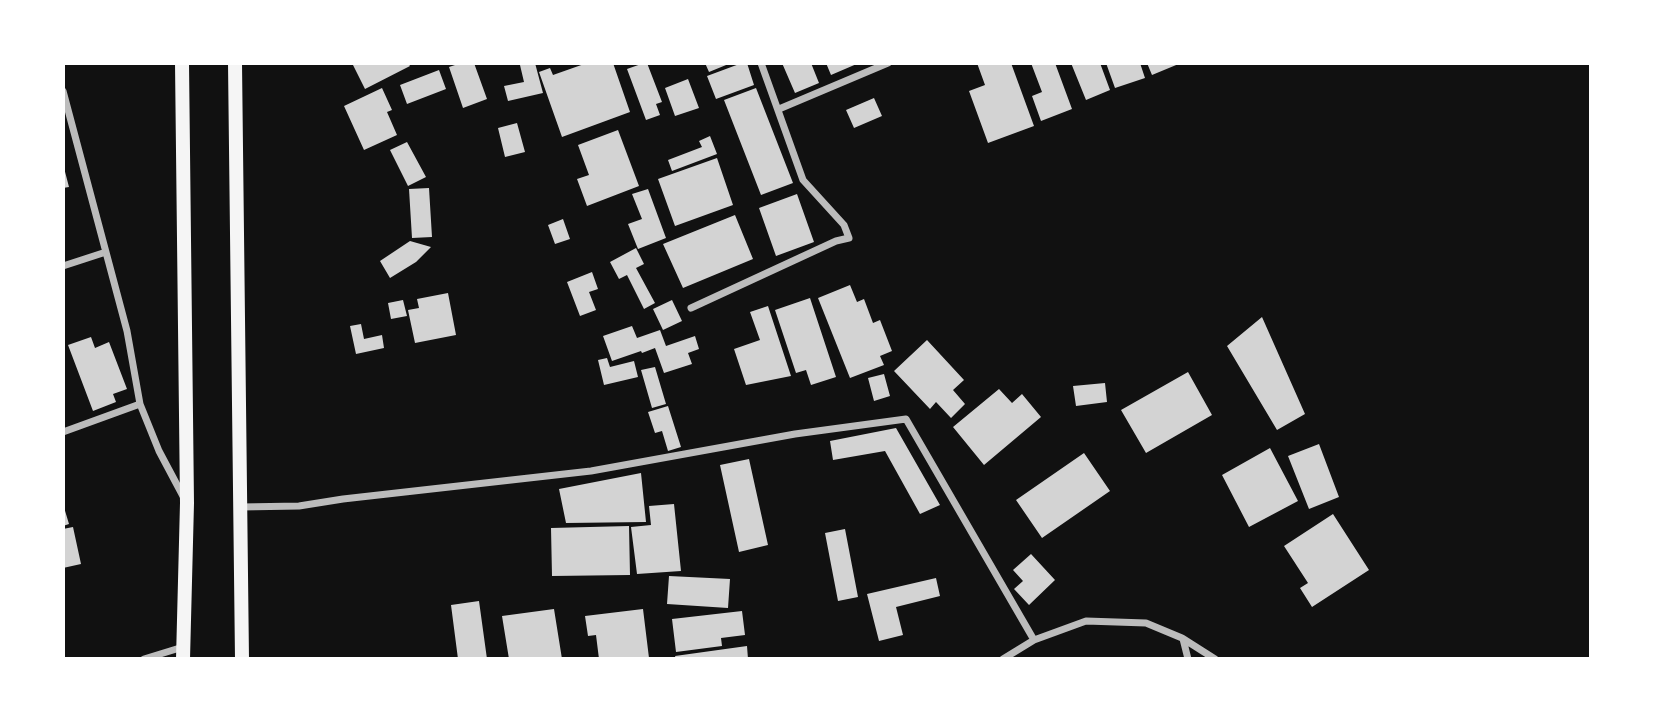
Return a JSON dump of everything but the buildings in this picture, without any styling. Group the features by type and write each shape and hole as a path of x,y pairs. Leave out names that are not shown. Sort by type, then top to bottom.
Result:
{"main road":[{"path":"182,63 187,503 183,653"},
{"path":"234,63 242,659"}],"street":[{"path":"691,308 836,241 849,238 844,225 803,180 761,63"},
{"path":"779,109 888,63"},
{"path":"63,91 127,331 140,404 159,451 187,503"},
{"path":"63,265 106,252"},
{"path":"63,432 140,404"},
{"path":"241,507 299,506 591,471 795,434 906,419 1034,640"},
{"path":"1003,659 1034,640 1086,621 1146,624 1182,638 1215,659"},
{"path":"1182,638 1188,659"},
{"path":"144,659 183,653"}]}
